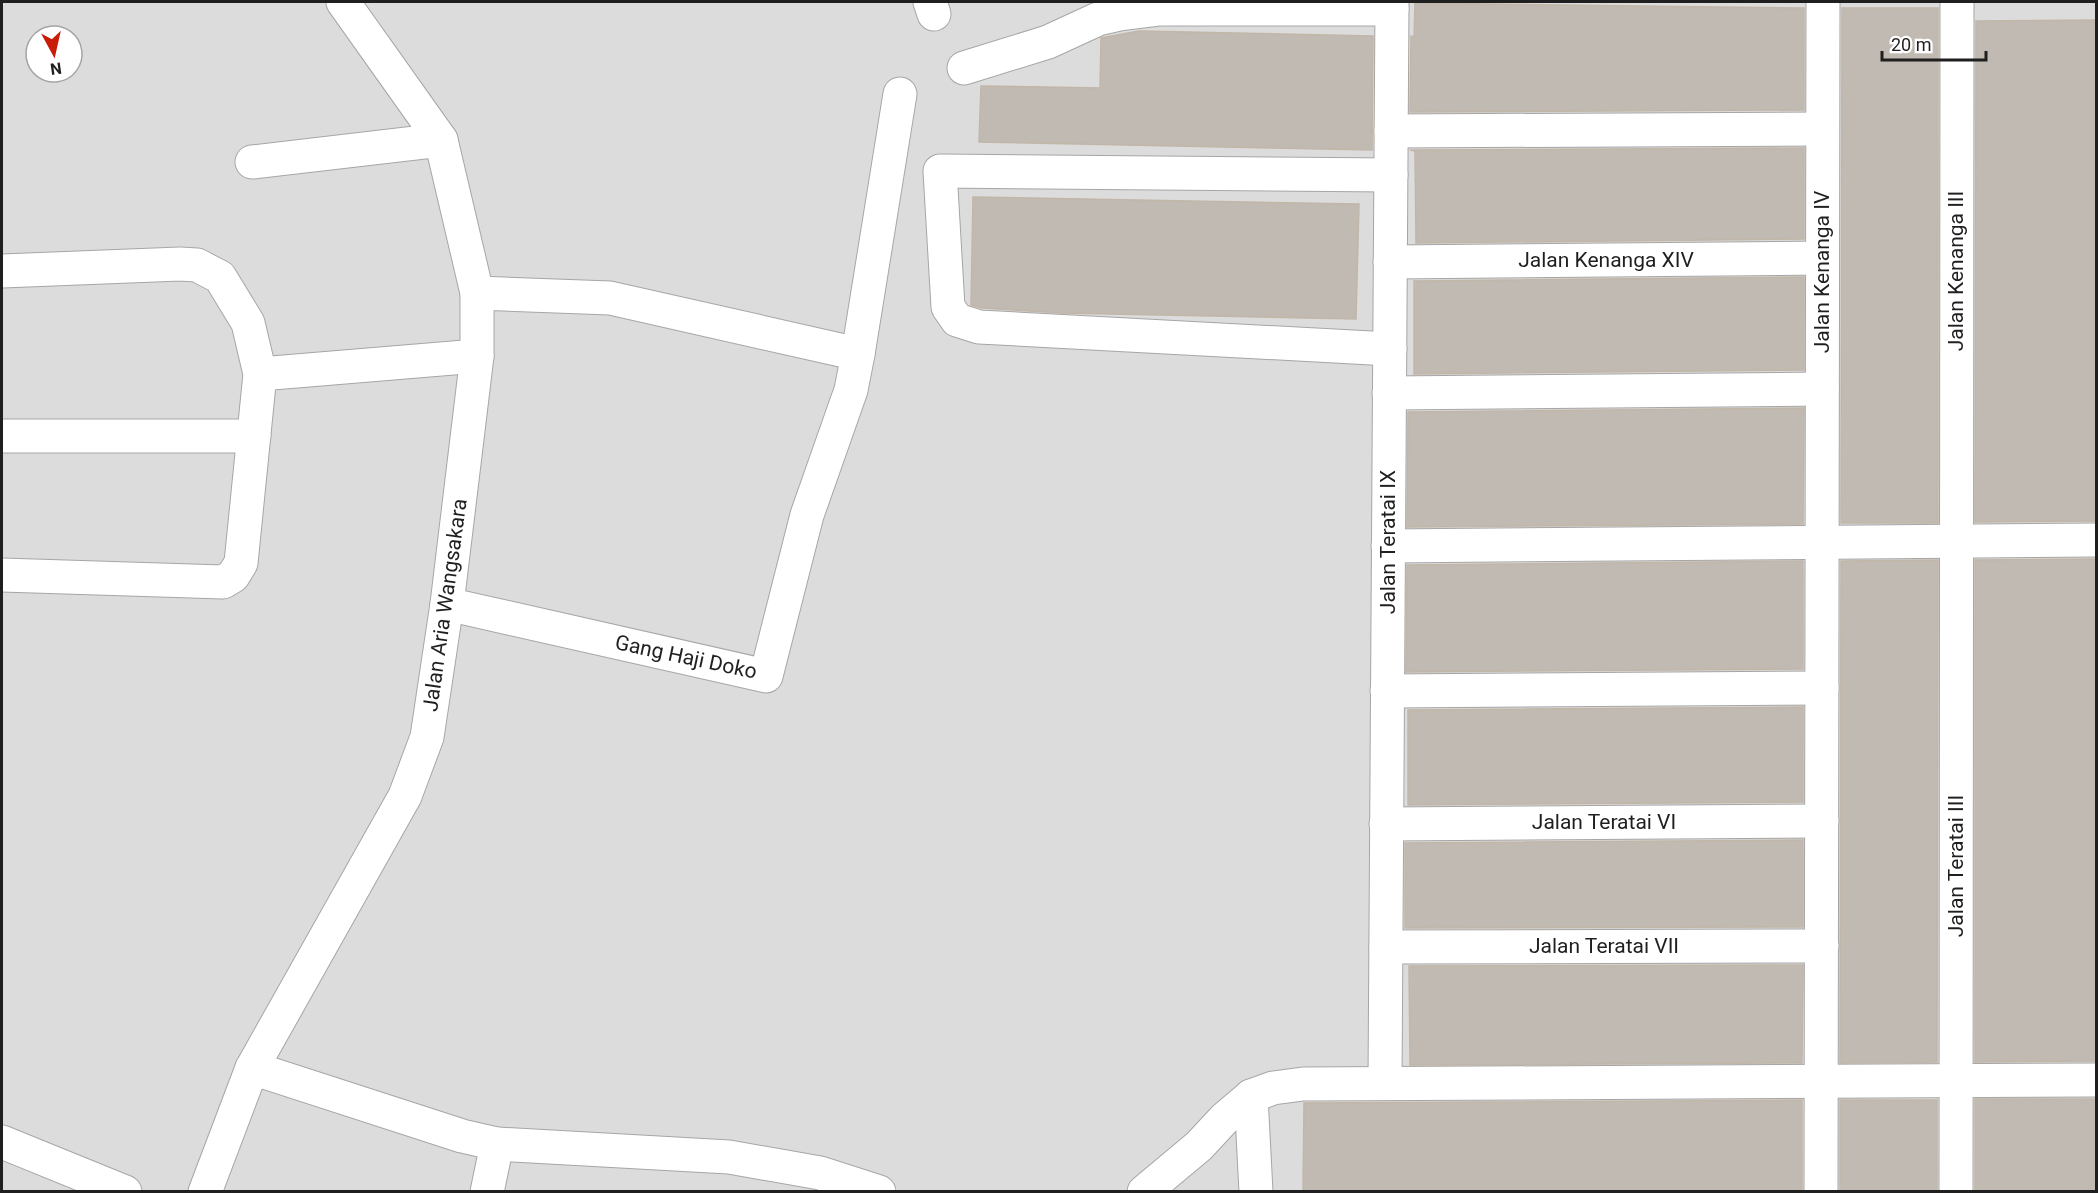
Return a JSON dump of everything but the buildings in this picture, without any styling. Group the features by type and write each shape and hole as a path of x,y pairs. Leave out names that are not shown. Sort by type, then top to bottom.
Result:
{"street":[{"name":"Jalan Aria Wangsakara","path":"205,1191 252,1068 405,796 427,737 447,604 477,356 477,293 441,140 343,2"},
{"name":"Jalan Kenanga IV","path":"1821,1191 1823,2"},
{"name":"Jalan Kenanga III","path":"1956,542 1957,2"},
{"path":"964,68 1048,42 1098,19 1120,14 1160,9 1392,5"},
{"name":"Jalan Teratai IX","path":"1385,1083 1392,5"},
{"path":"477,293 610,298 858,354 900,94"},
{"path":"1391,131 1822,129"},
{"path":"252,162 441,140"},
{"path":"1390,349 979,327 957,320 948,308 939,171 1391,176"},
{"name":"Jalan Kenanga XIV","path":"1390,261 1822,258"},
{"path":"2,271 197,265 220,276 248,323 260,374 241,563 233,576 223,582 2,575"},
{"name":"Gang Haji Doko","path":"447,604 766,676 807,515 851,390 858,354"},
{"path":"260,374 477,356"},
{"path":"1389,393 1822,390"},
{"path":"2,436 254,436"},
{"path":"1388,546 2097,540"},
{"name":"Jalan Teratai III","path":"1956,542 1956,1191"},
{"path":"1387,691 1822,688"},
{"name":"Jalan Teratai VI","path":"1386,824 1822,820"},
{"name":"Jalan Teratai VII","path":"1386,947 1822,946"},
{"path":"252,1068 462,1136 497,1144 729,1157 820,1173 879,1191"},
{"path":"1144,1191 1199,1146 1225,1118 1251,1096 1273,1088 1303,1084 2097,1080"},
{"path":"1251,1096 1256,1191"},
{"path":"2,1142 125,1191"},
{"path":"487,1191 497,1144"}],"shaded area":[{"path":"2,2 2096,2 2096,1191 2,1191"}]}
